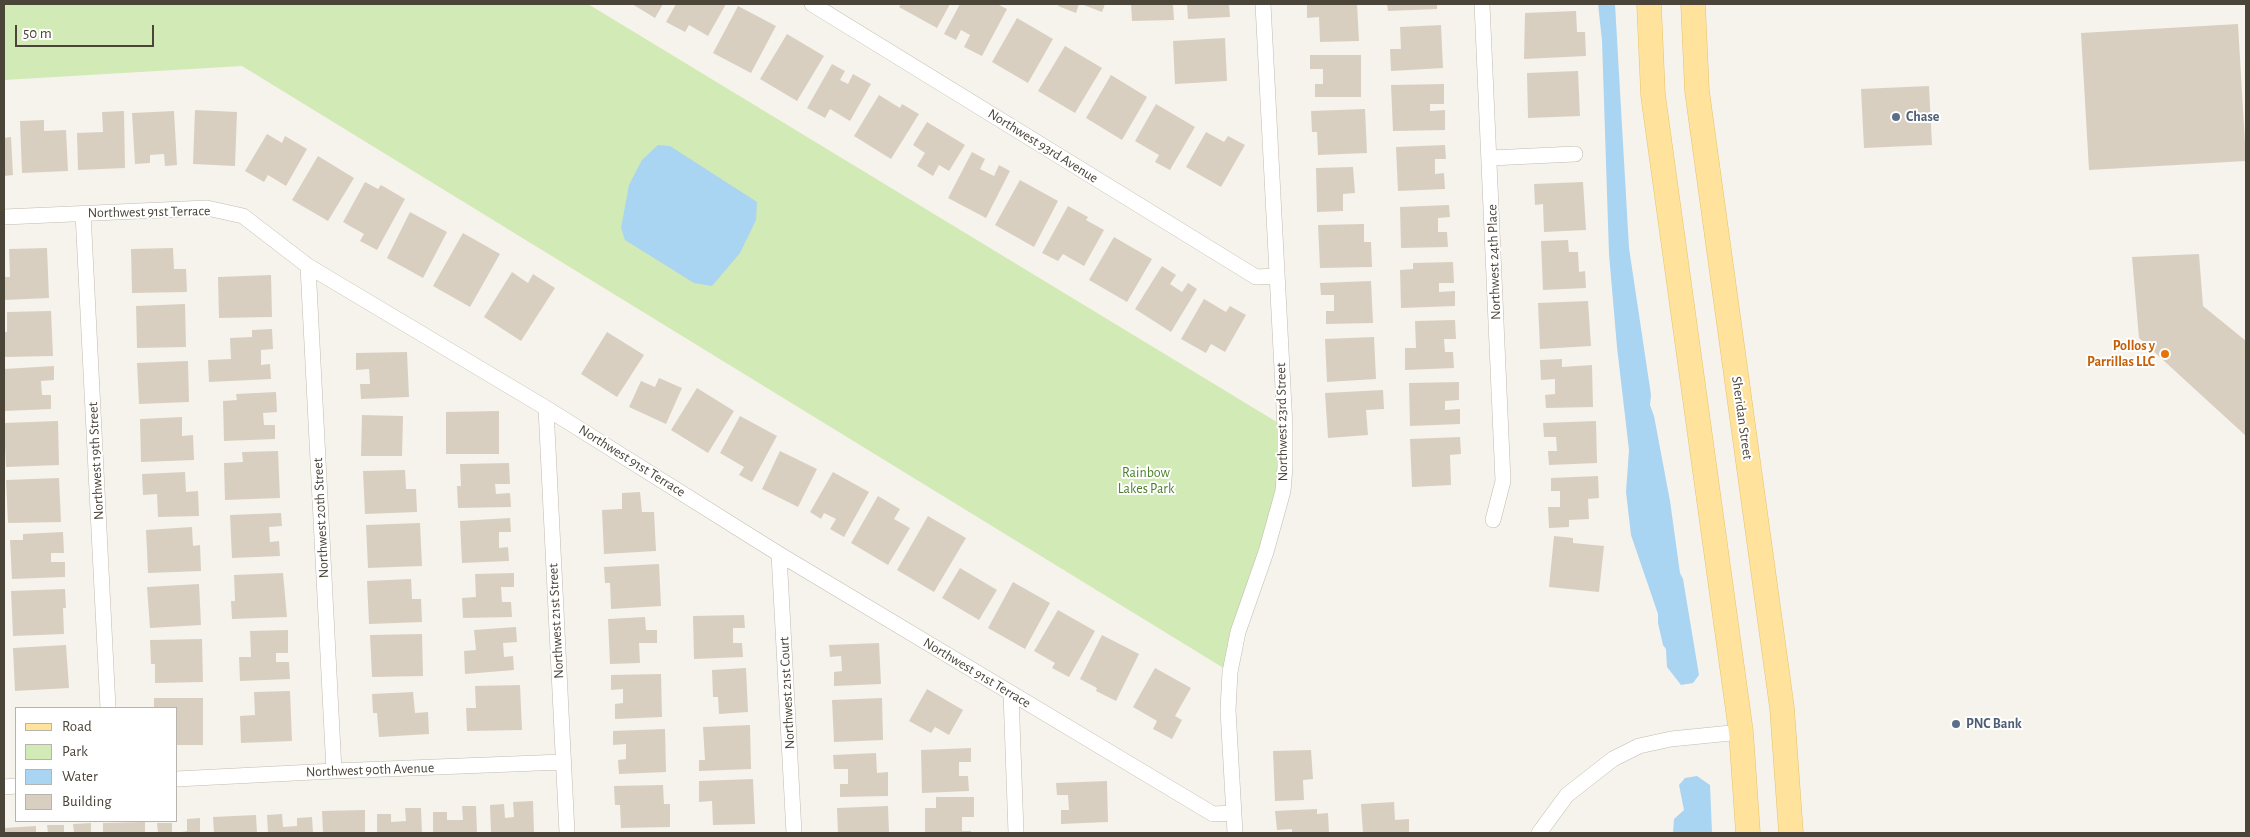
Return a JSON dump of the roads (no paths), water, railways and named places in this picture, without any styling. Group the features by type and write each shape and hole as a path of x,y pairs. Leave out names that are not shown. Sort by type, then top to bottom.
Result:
{"main road":[{"path":"1649,4 1653,95 1741,732 1748,833"},
{"name":"Sheridan Street","path":"1693,4 1697,91 1782,708 1792,833"}],"street":[{"name":"Northwest 93rd Avenue","path":"812,4 1256,277 1277,276"},
{"name":"Northwest 23rd Street","path":"1235,833 1228,710 1230,672 1238,632 1266,552 1284,491 1285,428 1263,4"},
{"name":"Northwest 24th Place","path":"1482,4 1504,481 1493,520"},
{"path":"1490,158 1575,154"},
{"name":"Northwest 91st Terrace","path":"4,217 207,208 243,216 308,266 546,408 779,554 1212,814 1234,813"},
{"name":"Northwest 19th Street","path":"84,213 108,707"},
{"name":"Northwest 20th Street","path":"308,266 334,771"},
{"name":"Northwest 21st Street","path":"546,408 567,833"},
{"name":"Northwest 21st Court","path":"779,554 794,833"},
{"path":"1011,693 1016,833"},
{"path":"1539,833 1567,795 1613,759 1639,746 1671,739 1741,732"},
{"name":"Northwest 90th Avenue","path":"178,779 563,762"}],"water":[{"path":"1598,4 1615,4 1629,248 1651,395 1650,405 1654,416 1670,501 1680,573 1683,579 1699,675 1693,683 1681,685 1667,667 1666,649 1663,645 1658,614 1631,535 1626,492 1629,450 1609,254 1602,40"},
{"path":"658,145 670,146 757,202 756,220 740,253 712,286 694,283 625,240 621,228 629,185 642,160"},
{"path":"1697,776 1710,785 1712,833 1673,833 1674,819 1684,810 1679,785 1685,778"}],"place":[{"name":"Chase","path":"1896,117"},
{"name":"Pollos y Parrillas LLC","path":"2165,354"},
{"name":"PNC Bank","path":"1956,724"}],"park label":[{"name":"Rainbow Lakes Park","path":"1146,482"}]}
